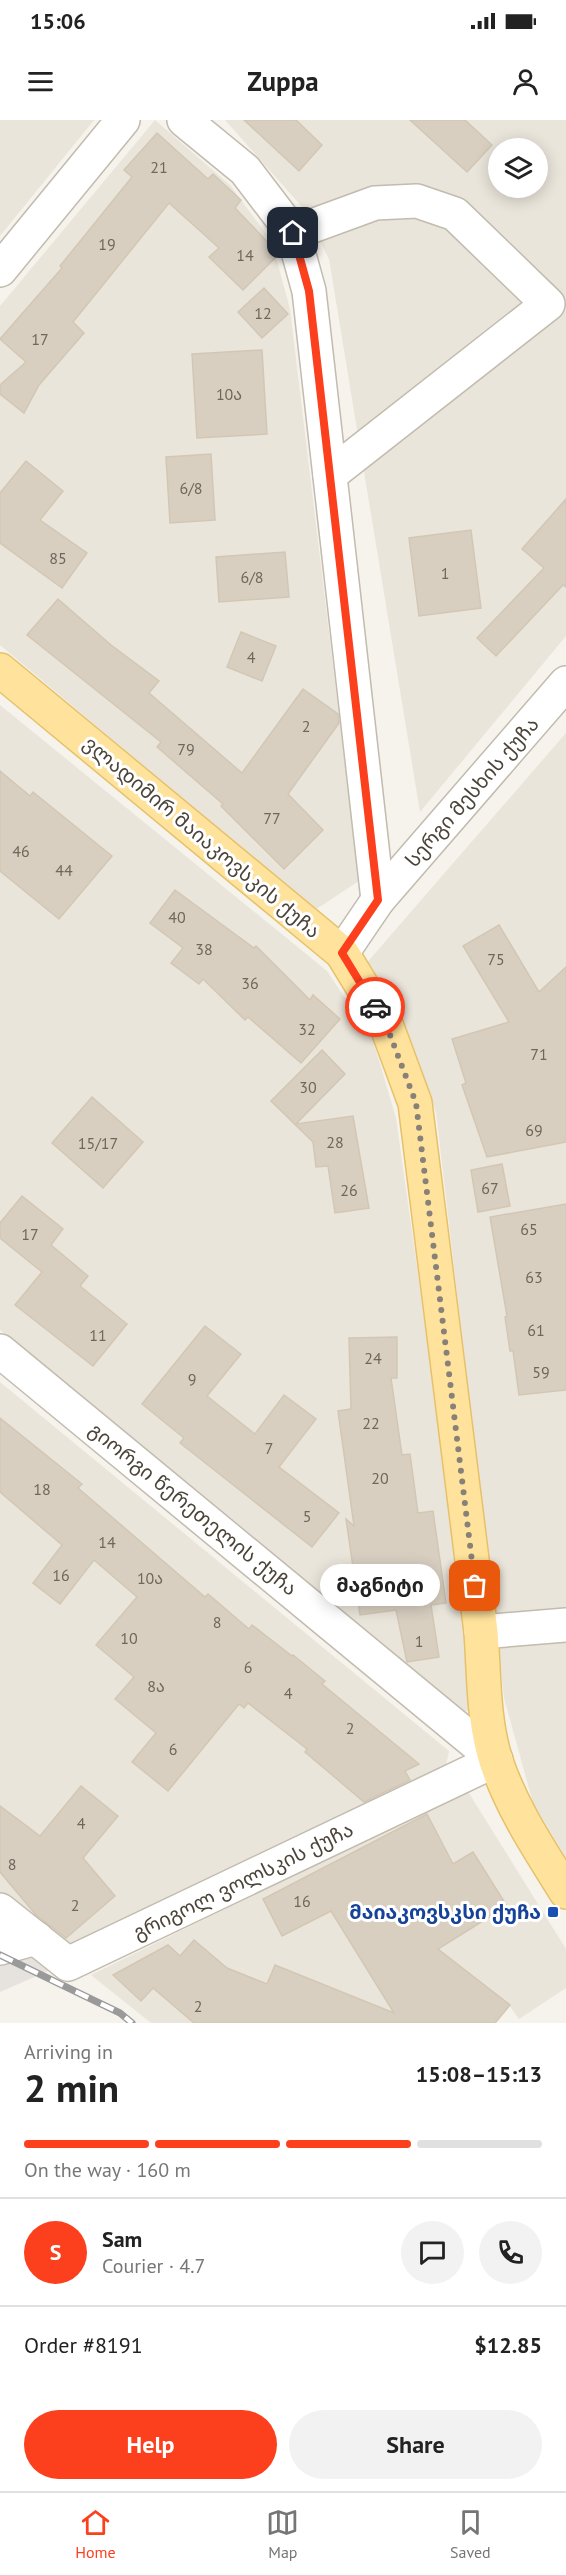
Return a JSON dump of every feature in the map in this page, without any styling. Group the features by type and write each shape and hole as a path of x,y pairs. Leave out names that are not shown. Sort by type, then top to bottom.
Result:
{"main road":[{"name":"ვლადიმირ მაიაკოვსკის ქუჩა","path":"0,670 342,953 387,1027 416,1103 481,1632 486,1702 496,1760 516,1810 566,1892"}],"street":[{"path":"0,270 123,120"},
{"path":"184,120 245,170 293,233 309,291 378,900"},
{"path":"293,233 375,203 417,201 455,214 557,313 330,475"},
{"name":"სერგი მესხის ქუჩა","path":"342,953 378,900 566,683"},
{"name":"გიორგი წერეთელის ქუჩა","path":"0,1351 496,1760"},
{"path":"481,1632 566,1625"},
{"name":"გრიგოლ ვოლსკის ქუჩა","path":"0,1910 68,1964 496,1760"},
{"path":"0,1948 36,1938"}],"shaded area":[{"path":"0,120 94,120 0,236"},
{"path":"155,120 230,185 272,242 290,309 359,881 315,910 0,645 0,306"},
{"path":"225,120 566,120 566,636 420,812 329,259 303,208"},
{"path":"0,705 327,971 373,1040 396,1118 479,1707 457,1714 0,1330"},
{"path":"566,733 566,1858 533,1803 504,1698 436,1112 408,1038 364,966"},
{"path":"0,1382 449,1751 446,1765 83,1952 63,1951 0,1900"},
{"path":"467,1790 566,1949 566,1988 519,2019 509,2005 495,2023 151,2023 91,1975"},
{"path":"0,1933 48,1971 0,1992"}],"building":[{"path":"244,120 296,120 322,145 299,171"},
{"path":"410,120 465,120 488,141 488,149 467,172"},
{"path":"157,133 208,179 213,174 241,200 235,208 279,254 243,290 209,257 219,248 169,203 73,322 84,333 39,385 24,413 0,394 0,385 26,362 0,339 62,268 60,266 132,177 124,170"},
{"path":"264,288 288,314 262,338 238,312"},
{"path":"262,350 267,434 197,438 192,354"},
{"path":"211,454 215,520 170,523 166,457"},
{"path":"26,461 63,491 40,520 87,553 62,588 0,543 0,493"},
{"path":"566,499 566,587 563,585 496,656 477,638 544,568 522,549"},
{"path":"471,530 481,608 419,616 409,538"},
{"path":"285,552 289,597 219,602 216,557"},
{"path":"58,599 111,645 159,681 149,693 242,773 303,689 338,714 339,723 288,794 323,830 284,869 221,806 223,804 157,747 161,742 27,635"},
{"path":"241,632 276,646 262,681 227,667"},
{"path":"0,771 30,796 33,792 112,856 59,919 0,871"},
{"path":"175,890 254,948 256,946 310,1000 313,995 340,1019 301,1063 248,1017 245,1020 203,979 199,984 171,963 183,948 150,923"},
{"path":"499,925 539,992 566,967 566,1142 487,1157 462,1085 466,1083 452,1039 509,1022 463,946"},
{"path":"322,1050 345,1074 296,1124 353,1116 369,1208 335,1213 328,1166 316,1167 313,1142 271,1101"},
{"path":"92,1097 143,1142 103,1188 52,1143"},
{"path":"502,1164 510,1206 478,1212 471,1170"},
{"path":"22,1196 63,1229 51,1245 88,1276 80,1286 127,1324 93,1366 15,1305 42,1272 0,1238 0,1223"},
{"path":"566,1204 566,1390 519,1395 513,1351 510,1351 505,1317 507,1316 490,1217"},
{"path":"205,1326 241,1354 207,1396 255,1434 284,1395 316,1419 279,1467 339,1513 312,1547 180,1443 184,1438 142,1404"},
{"path":"397,1337 397,1378 391,1378 402,1455 410,1454 418,1513 433,1511 446,1603 431,1605 439,1657 407,1662 396,1610 360,1615 346,1519 354,1526 338,1411 351,1409 349,1338"},
{"path":"0,1418 82,1484 78,1488 205,1597 208,1594 249,1629 252,1625 325,1681 322,1684 419,1764 405,1771 410,1780 364,1802 305,1752 307,1749 248,1703 244,1708 239,1704 168,1791 132,1762 156,1733 115,1699 134,1677 96,1645 137,1597 94,1560 60,1604 33,1583 62,1545 0,1492"},
{"path":"81,1786 118,1816 83,1858 115,1896 66,1938 36,1915 0,1872 0,1806 40,1836"},
{"path":"427,1814 453,1864 473,1852 507,1906 438,1949 510,2005 495,2023 194,2023 153,1988 141,2001 113,1975 168,1945 180,1956 194,1940 227,1968 267,1984 275,1965 394,2013 331,1911 282,1936 263,1899"}],"railway":[{"path":"0,1955 120,2013 132,2023"}],"way so far":[{"path":"375,1007 387,1027 416,1103 475,1586"}],"place":[{"name":"მაგნიტი","path":"475,1586"},
{"name":"მაიაკოვსკსი ქუჩა","path":"553,1912"}],"route":[{"path":"293,233 309,291 378,900 342,953 375,1007"}]}
